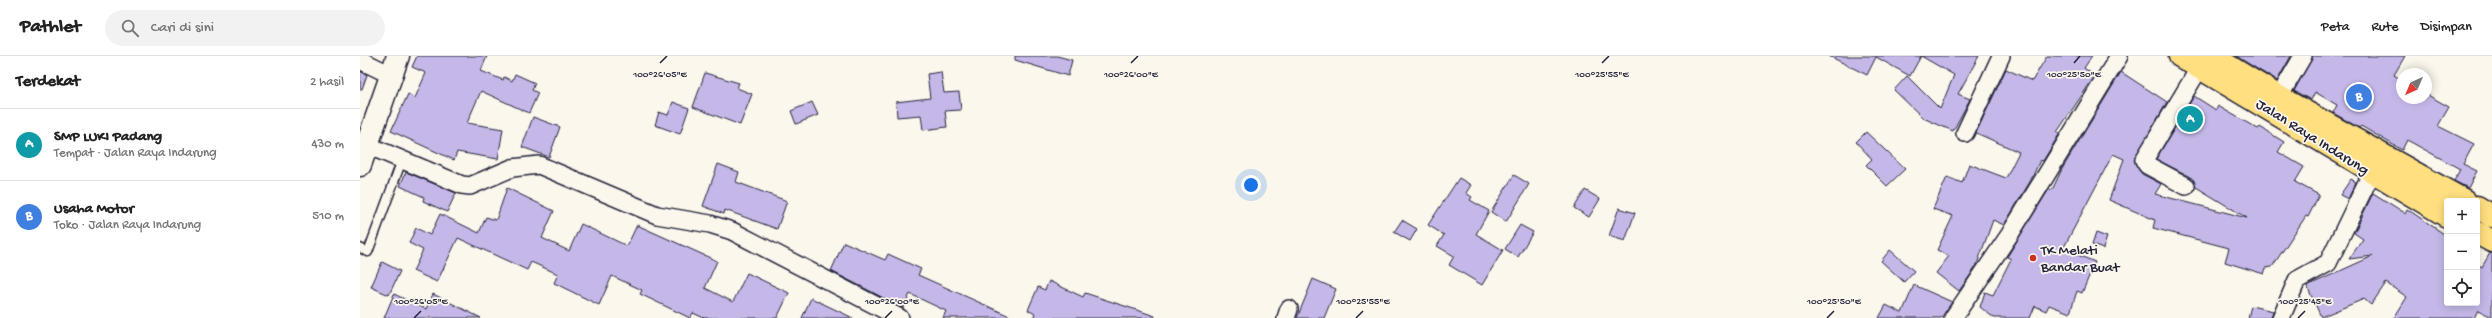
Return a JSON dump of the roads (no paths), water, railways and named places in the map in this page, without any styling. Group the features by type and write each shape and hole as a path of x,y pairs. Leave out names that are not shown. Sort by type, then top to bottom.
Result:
{"highway":[{"name":"Jalan Raya Indarung","path":"2180,56 2206,62 2279,97 2357,151 2372,172 2444,214"},
{"name":"Jalan Raya Indarung","path":"2206,62 2357,151 2459,198"},
{"path":"2480,209 2492,216"},
{"path":"2479,234 2492,242"}],"street":[{"path":"1964,133 2000,56"},
{"path":"1953,318 2010,234 2119,56"},
{"path":"2279,97 2303,56"},
{"path":"360,60 395,65 364,155 402,160 450,181 470,186 512,168 539,165 657,215 710,224 732,231 900,318"},
{"path":"2186,186 2147,165 2144,160 2206,62"},
{"path":"2281,318 2297,280 2328,263 2372,172"}],"lane":[{"path":"360,248 368,252 402,160"}],"place":[{"name":"Usaha Motor","path":"2359,97"},
{"name":"SMP LUKI Padang","path":"2190,119"},
{"name":"TK Melati Bandar Buat","path":"2033,258"}]}
